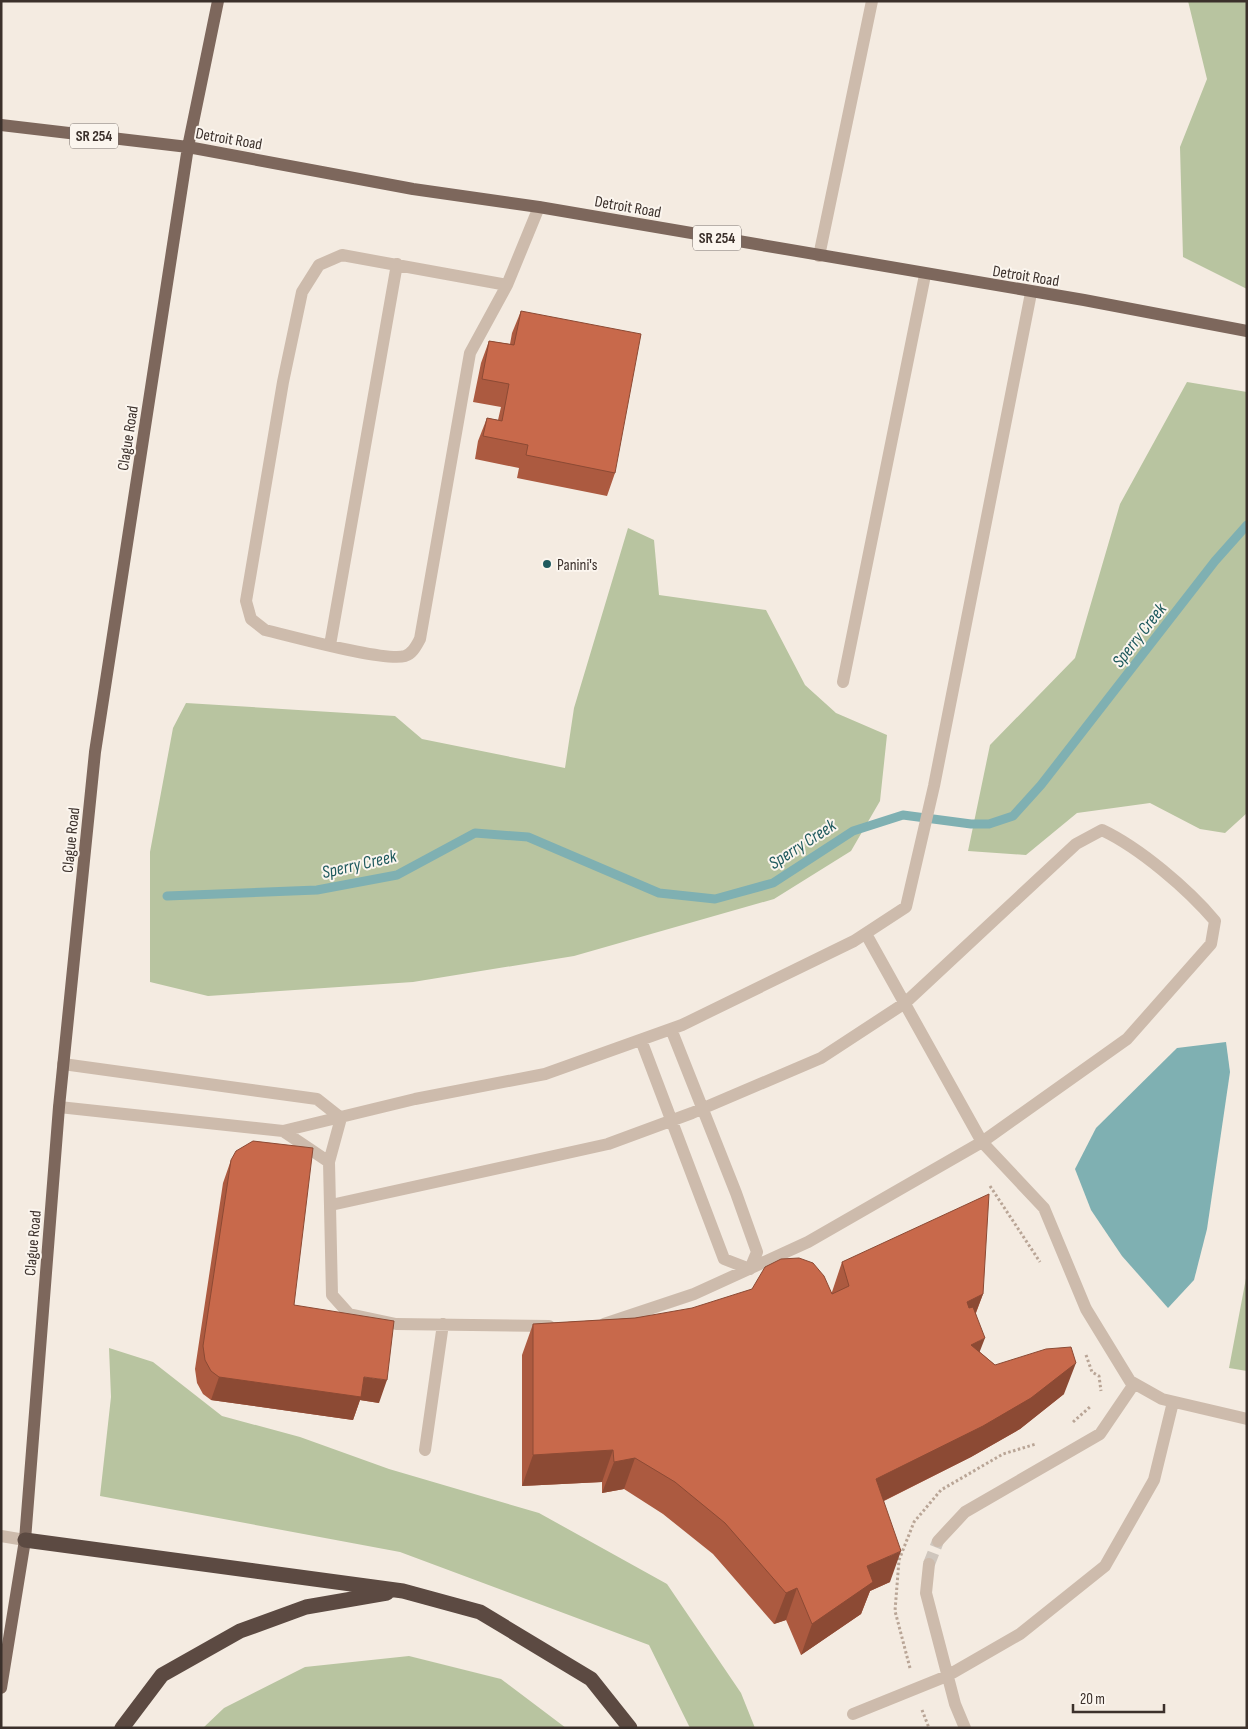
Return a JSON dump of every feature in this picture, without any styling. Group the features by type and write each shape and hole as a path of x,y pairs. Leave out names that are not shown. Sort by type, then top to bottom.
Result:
{"highway":[{"path":"25,1540 403,1591 480,1612 591,1678 630,1728"},
{"path":"122,1728 162,1675 240,1631 306,1606 403,1591"}],"main road":[{"name":"Clague Road","path":"1,1688 25,1540 59,1107 95,752 188,147 218,1"},
{"name":"Detroit Road","path":"1,125 188,147 414,189 539,208 1031,293 1084,300 1247,331"}],"lane":[{"path":"819,256 872,1"},
{"path":"506,285 342,255 319,265 302,292 283,382 246,601 251,619 265,630 376,655 404,656 413,651 420,639 470,353 506,285 539,208"},
{"path":"330,645 397,264"},
{"path":"844,682 925,275"},
{"path":"59,1107 283,1132 416,1100 545,1074 671,1029 866,934 906,907 934,786 1031,293"},
{"path":"331,1205 608,1144 702,1109 821,1058 905,1003 1076,844 1102,830 1124,840 1200,903 1215,921 1211,944 1126,1039 982,1142 808,1242 694,1294 597,1327 587,1326"},
{"path":"866,934 982,1142 1044,1208 1086,1309 1130,1381 1162,1399 1247,1419"},
{"path":"671,1029 757,1252 750,1269"},
{"path":"641,1040 724,1259 750,1269"},
{"path":"63,1064 317,1099 341,1118"},
{"path":"341,1118 329,1162 332,1295 349,1314 396,1324 558,1326"},
{"path":"283,1132 329,1162"},
{"path":"425,1450 443,1324"},
{"path":"938,1541 965,1512 1100,1434 1134,1384"},
{"path":"853,1714 948,1676 1020,1634 1105,1566 1154,1480 1173,1402"},
{"path":"1,1536 25,1540"},
{"path":"928,1564 926,1593 948,1676 965,1728"}],"path":[{"path":"989,1184 1044,1268"},
{"path":"1083,1346 1092,1372 1099,1376 1102,1389 1098,1396"},
{"path":"1072,1423 1093,1404"},
{"path":"929,1728 916,1689 895,1611 899,1560 914,1522 941,1490 1003,1454 1042,1441"}],"green space":[{"path":"1188,1 1247,1 1247,289 1183,257 1180,147 1207,79"},
{"path":"1187,382 1247,392 1247,813 1225,833 1200,829 1150,803 1077,813 1026,855 968,851 990,745 1075,658 1120,504"},
{"path":"628,528 654,540 659,595 766,610 805,685 836,713 887,735 880,801 851,851 774,899 574,956 413,982 208,996 150,982 150,852 173,728 186,703 395,716 422,739 565,768 574,708"},
{"path":"1247,1273 1247,1371 1229,1368"},
{"path":"109,1348 153,1362 222,1416 300,1437 389,1469 539,1513 667,1584 741,1693 755,1728 690,1728 649,1645 400,1552 100,1496 111,1397"},
{"path":"409,1656 501,1679 566,1728 203,1728 224,1708 305,1667"}],"water":[{"path":"1226,1042 1230,1072 1207,1229 1194,1280 1168,1308 1122,1256 1091,1210 1075,1169 1096,1128 1177,1048"}],"building":[{"path":"521,311 641,334 615,473 526,455 528,445 483,436 487,418 502,421 509,384 482,379 489,341 514,345"},
{"path":"253,1141 313,1148 294,1305 394,1321 387,1380 364,1377 361,1397 219,1377 211,1371 205,1360 203,1346 231,1160 236,1151"},
{"path":"989,1194 983,1294 967,1302 969,1308 973,1307 985,1338 971,1345 995,1365 1046,1349 1071,1347 1076,1363 1031,1398 983,1426 876,1479 901,1551 867,1566 873,1582 812,1624 797,1588 786,1593 725,1523 675,1482 635,1458 614,1462 613,1450 533,1455 533,1324 635,1318 692,1308 752,1289 765,1267 781,1259 799,1258 813,1263 824,1276 832,1294 849,1286 842,1262"}],"waterway":[{"name":"Sperry Creek","path":"167,896 317,890 397,875 475,833 528,837 659,893 715,899 773,883 853,831 903,815 971,824 989,824 1013,816 1041,785 1215,561 1247,525"}],"tunnel":[{"path":"929,1564 938,1541"}],"place":[{"name":"Panini's","path":"547,564"}]}
